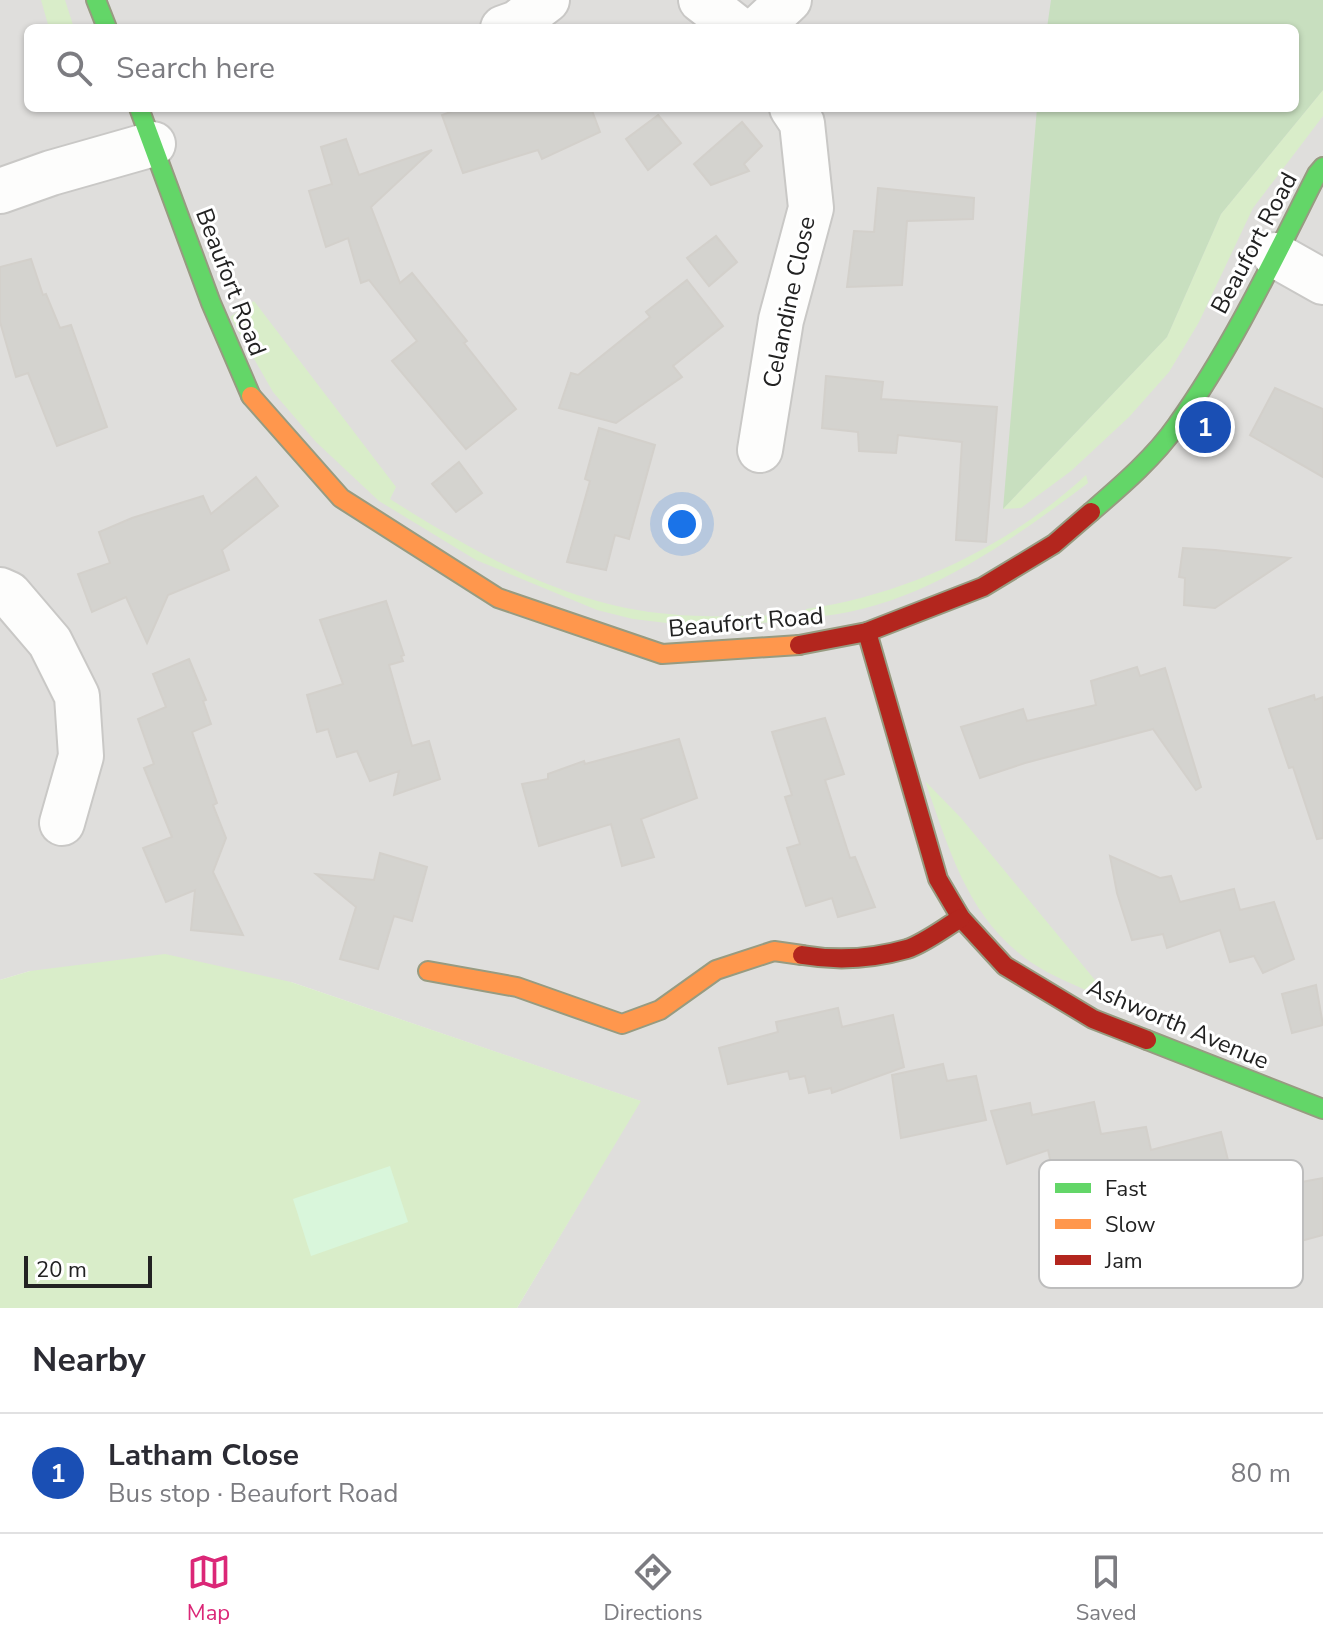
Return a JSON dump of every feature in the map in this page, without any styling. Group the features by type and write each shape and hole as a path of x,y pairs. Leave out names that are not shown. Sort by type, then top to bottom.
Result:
{"street":[{"path":"96,0 105,24"},
{"path":"514,24 547,0"},
{"path":"701,0 732,24"},
{"path":"763,24 789,0"},
{"name":"Celandine Close","path":"760,450 781,320 811,208 802,123 795,112"},
{"path":"0,191 51,173 146,126"},
{"name":"Beaufort Road","path":"146,126 211,303 250,395 341,498 498,598 662,654 809,644 867,632 983,587 1054,544 1120,487 1176,427 1248,310 1323,167"},
{"path":"1275,255 1323,282"},
{"path":"0,590 9,594 50,642 77,696 81,756 62,823"},
{"name":"Ashworth Avenue","path":"867,632 938,879 961,918 1005,966 1093,1019 1323,1109"},
{"path":"428,971 517,987 622,1024 660,1010 716,970 774,951 830,960 868,957 909,948 961,918"}],"shaded area":[{"path":"0,0 1323,0 1323,1308 517,1308 640,1101 291,982 30,971 0,980"}],"green space":[{"path":"41,0 65,0 73,24 48,24"},
{"path":"1051,0 1323,0 1323,90 1221,214 1167,337 1003,509 1037,112 1299,112 1299,24 1048,24"},
{"path":"1323,90 1323,116 1253,208 1199,322 1169,372 1129,417 1071,471 1021,508 1003,509 1167,337 1221,214"},
{"path":"254,301 396,487 390,499 422,519 488,557 558,588 594,600 631,609 683,615 784,615 786,622 684,625 633,619 597,610 476,560 379,501 316,442 273,392 230,317"},
{"path":"1086,475 1088,483 1025,529 921,589 846,613 807,617 806,609 882,592 956,563 1024,524"},
{"path":"925,781 961,818 1114,1003 1047,972 1021,955 1000,935 982,913 955,864"},
{"path":"165,954 291,982 641,1101 517,1308 0,1308 0,980 30,971"},
{"path":"390,1166 408,1222 311,1256 293,1199"}],"building":[{"path":"450,112 592,112 600,132 542,159 538,150 463,173 442,115"},
{"path":"658,115 681,143 648,170 626,139"},
{"path":"742,122 762,146 744,164 749,171 711,185 694,164"},
{"path":"346,139 359,175 432,150 371,207 400,283 412,273 516,409 466,449 392,361 417,341 369,280 361,283 348,238 326,247 309,191 332,184 321,147"},
{"path":"878,188 974,198 973,219 907,221 902,285 847,287 854,231 874,232"},
{"path":"716,236 737,262 709,286 687,258"},
{"path":"31,259 43,295 46,294 60,328 71,325 107,427 57,446 28,373 16,377 0,322 0,267"},
{"path":"687,280 723,326 673,366 682,377 616,423 559,408 571,373 578,375 650,317 646,312"},
{"path":"826,376 883,382 881,399 997,407 986,542 956,540 962,442 898,435 896,453 859,451 858,432 822,428"},
{"path":"1275,388 1323,409 1323,477 1250,435"},
{"path":"599,428 655,445 629,539 615,535 606,570 567,562 590,481 585,479"},
{"path":"459,462 482,493 456,512 432,484"},
{"path":"256,477 278,506 222,550 229,570 168,595 147,643 126,597 92,612 78,574 110,563 99,532 132,518 203,496 211,514"},
{"path":"1183,548 1290,558 1215,608 1184,605 1185,578 1179,577"},
{"path":"386,601 404,655 401,656 403,661 389,665 412,746 429,741 440,779 394,795 399,771 370,781 357,751 337,757 328,729 317,732 307,695 343,684 320,620"},
{"path":"189,659 206,700 203,701 211,724 192,732 226,838 213,872 243,935 191,930 195,890 166,902 143,848 172,837 144,768 154,764 138,719 166,707 153,674"},
{"path":"1137,667 1140,676 1165,668 1201,787 1196,790 1153,729 980,778 961,727 1023,709 1027,721 1096,705 1091,681"},
{"path":"1314,695 1315,700 1323,697 1323,838 1317,839 1293,767 1289,768 1269,709"},
{"path":"825,718 844,774 825,780 850,858 855,857 875,907 838,917 832,898 806,906 787,848 800,844 785,797 792,795 772,732"},
{"path":"679,739 697,798 641,819 654,857 622,866 611,824 539,846 522,784 548,779 548,774 584,761 585,764"},
{"path":"380,853 427,867 412,921 394,916 378,969 340,959 356,907 316,874 374,880"},
{"path":"1110,856 1160,878 1171,876 1180,902 1234,889 1240,910 1274,902 1294,959 1263,973 1254,956 1230,962 1220,930 1167,948 1163,934 1132,940 1117,893"},
{"path":"1316,985 1323,1025 1292,1033 1282,994"},
{"path":"838,1008 842,1027 893,1015 904,1067 832,1093 831,1088 809,1093 805,1076 790,1079 788,1071 728,1084 719,1048 778,1032 776,1022"},
{"path":"943,1064 947,1081 976,1076 986,1120 901,1138 892,1075"},
{"path":"1094,1102 1101,1134 1146,1127 1151,1150 1221,1132 1228,1160 1050,1160 1048,1150 1007,1164 991,1111 1030,1103 1032,1115"},
{"path":"1323,1178 1323,1235 1303,1240 1303,1182"}],"traffic: fast":[{"path":"96,0 105,24"},
{"path":"140,112 211,303 251,396"},
{"path":"1091,512 1158,449 1197,396 1234,334 1323,167"},
{"path":"1147,1040 1323,1109"}],"traffic: slow":[{"path":"251,396 341,498 498,598 662,654 799,645"},
{"path":"428,971 517,987 622,1024 660,1010 716,970 774,951 802,955"}],"traffic: jam":[{"path":"799,645 867,632 983,587 1054,544 1091,512"},
{"path":"867,632 938,879 961,918 1005,966 1093,1019 1147,1040"},
{"path":"802,955 868,957 907,949 961,918"}],"place":[{"name":"Latham Close","path":"1205,427"}]}
